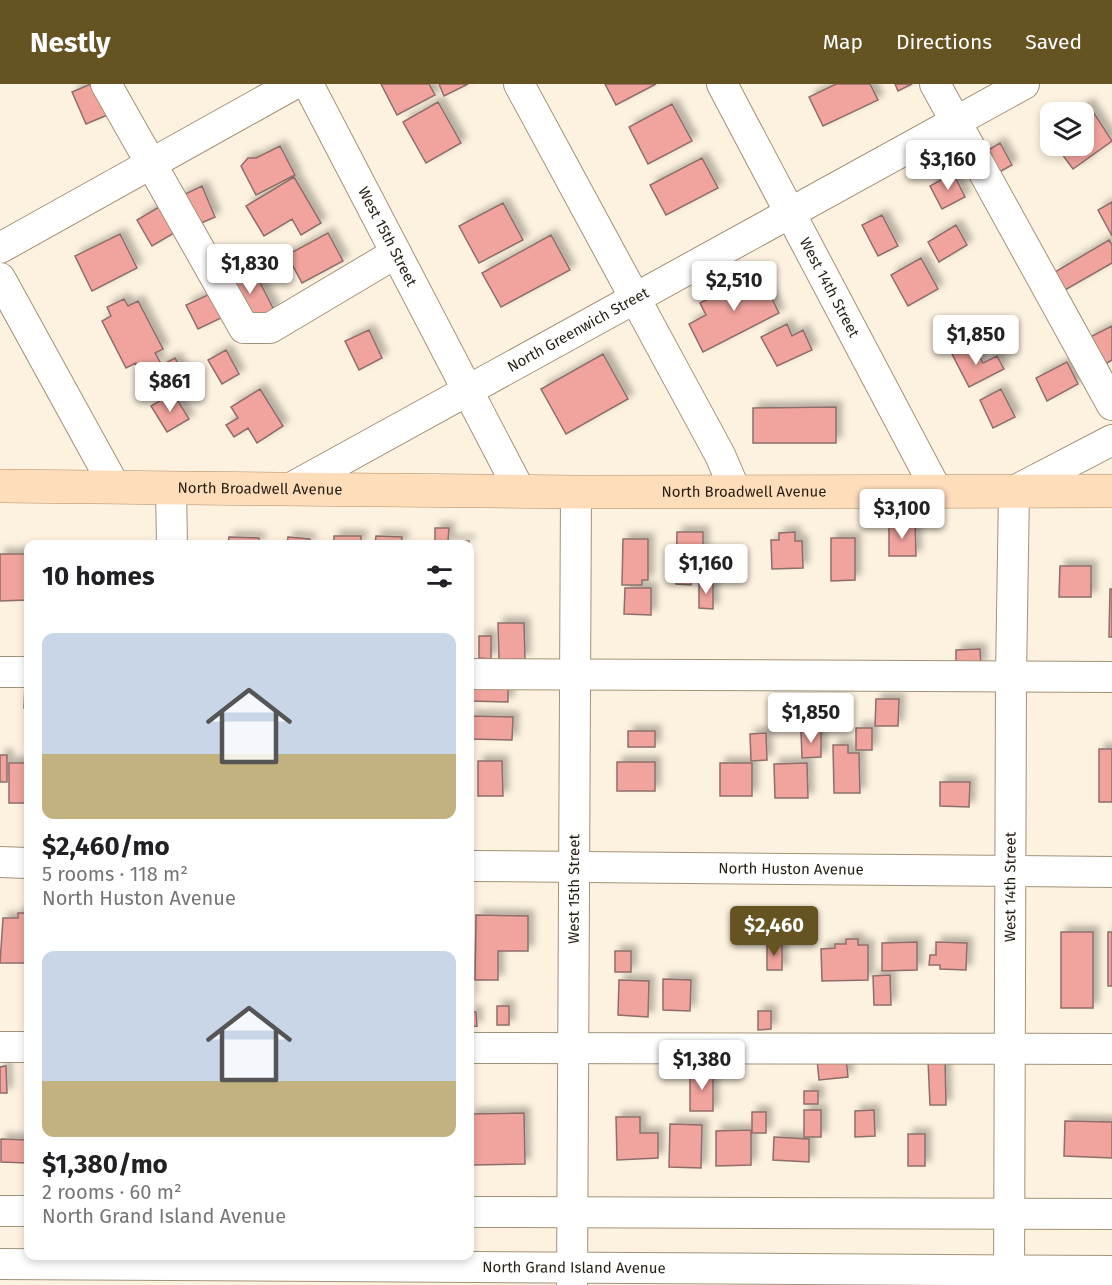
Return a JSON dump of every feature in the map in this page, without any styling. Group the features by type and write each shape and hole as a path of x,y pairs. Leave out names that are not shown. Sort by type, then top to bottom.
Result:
{"main road":[{"name":"North Broadwell Avenue","path":"0,486 576,492 1112,491"}],"street":[{"path":"106,84 244,328 270,328 396,253"},
{"path":"0,248 294,84"},
{"name":"West 15th Street","path":"308,84 467,390"},
{"path":"519,84 720,455 735,490"},
{"name":"West 14th Street","path":"722,84 937,491"},
{"path":"934,84 1112,405"},
{"name":"North Greenwich Street","path":"289,489 1024,84"},
{"path":"0,278 115,487"},
{"path":"467,390 520,491"},
{"path":"1014,491 1112,440"},
{"path":"171,488 172,540"},
{"name":"West 14th Street","path":"1009,1278 1011,677 1014,491"},
{"name":"West 15th Street","path":"572,1276 577,675 576,492"},
{"path":"0,672 24,672"},
{"path":"474,674 1112,677"},
{"path":"0,862 24,862"},
{"name":"North Huston Avenue","path":"474,866 1112,872"},
{"path":"0,1047 24,1047"},
{"path":"474,1048 1112,1049"},
{"path":"0,1211 24,1211"},
{"path":"474,1212 1112,1214"},
{"name":"North Grand Island Avenue","path":"0,1264 572,1276 1009,1278 1112,1271"}],"building":[{"path":"91,84 99,84 112,113 86,124 72,92"},
{"path":"381,84 429,84 435,95 397,115"},
{"path":"439,84 468,84 444,96"},
{"path":"605,84 656,84 616,105"},
{"path":"836,84 870,84 878,100 823,126 809,97"},
{"path":"895,84 912,84 898,91"},
{"path":"438,102 461,143 426,163 403,122"},
{"path":"672,104 692,141 648,164 629,127"},
{"path":"1094,113 1112,141 1094,154"},
{"path":"1000,143 1012,165 996,174 985,152"},
{"path":"280,146 295,175 256,195 241,166 248,158 256,158"},
{"path":"1063,156 1091,156 1073,169"},
{"path":"702,158 718,188 666,215 650,185"},
{"path":"953,173 965,197 942,209 930,186"},
{"path":"294,177 321,223 301,235 292,219 264,236 246,206"},
{"path":"202,186 215,217 192,227 179,197"},
{"path":"1112,202 1112,236 1098,210"},
{"path":"503,203 523,240 479,263 459,226"},
{"path":"159,207 174,233 152,246 137,220"},
{"path":"882,215 898,246 878,256 862,225"},
{"path":"956,225 967,245 939,262 928,242"},
{"path":"328,233 343,261 302,283 287,255"},
{"path":"120,234 137,268 92,291 75,256"},
{"path":"551,235 570,270 501,307 482,273"},
{"path":"1109,240 1112,245 1112,263 1065,290 1055,272"},
{"path":"921,258 938,289 908,306 891,275"},
{"path":"251,265 275,312 249,326 225,279"},
{"path":"759,273 779,313 703,352 689,324 706,315 700,303"},
{"path":"210,294 221,318 198,329 186,305"},
{"path":"124,299 128,306 138,301 163,349 155,353 160,362 141,372 136,363 126,368 102,321 111,316 107,307"},
{"path":"787,324 792,336 803,330 812,350 777,366 761,337"},
{"path":"1112,326 1112,360 1102,366 1088,338"},
{"path":"369,330 382,358 359,370 345,341"},
{"path":"973,344 983,363 997,356 1004,369 969,387 952,354"},
{"path":"226,350 239,374 222,384 208,360"},
{"path":"603,354 628,399 566,434 541,389"},
{"path":"175,358 182,370 167,379 160,366"},
{"path":"1067,362 1078,384 1047,401 1036,378"},
{"path":"260,389 283,426 257,443 248,428 234,437 226,425 238,418 231,407"},
{"path":"1001,389 1015,417 993,428 980,400"},
{"path":"173,393 189,419 167,432 151,406"},
{"path":"836,407 836,443 753,443 753,408"},
{"path":"889,523 915,523 916,556 889,556"},
{"path":"435,528 449,528 448,540 435,540"},
{"path":"677,532 703,532 703,580 691,580 691,585 676,584"},
{"path":"795,532 795,541 802,541 803,568 772,569 771,540 779,540 779,533"},
{"path":"334,536 361,536 361,540 334,540"},
{"path":"376,536 402,537 402,540 376,540"},
{"path":"229,537 259,538 259,540 229,540"},
{"path":"288,537 310,539 310,540 288,540"},
{"path":"831,538 855,538 855,580 831,581"},
{"path":"623,539 648,539 648,580 642,580 642,585 622,585"},
{"path":"0,554 24,554 24,600 0,601"},
{"path":"1060,566 1091,566 1091,597 1059,597"},
{"path":"699,582 713,582 713,609 699,608"},
{"path":"625,588 651,588 651,615 624,614"},
{"path":"1110,589 1112,589 1112,637 1109,637"},
{"path":"498,623 524,623 525,659 499,660"},
{"path":"479,636 491,636 491,659 479,658"},
{"path":"980,649 981,666 956,667 956,650"},
{"path":"474,678 508,679 508,702 474,701"},
{"path":"876,699 899,699 898,726 875,726"},
{"path":"474,716 513,717 512,740 474,739"},
{"path":"856,728 872,728 872,750 856,750"},
{"path":"821,730 821,757 802,758 801,731"},
{"path":"628,731 655,731 655,747 628,747"},
{"path":"766,733 767,760 751,761 750,734"},
{"path":"833,745 848,745 848,753 859,753 860,793 834,793"},
{"path":"1099,749 1112,749 1112,802 1099,802"},
{"path":"0,755 7,755 7,782 0,782"},
{"path":"478,761 502,761 503,796 478,796"},
{"path":"617,762 655,762 655,791 617,791"},
{"path":"9,763 24,763 24,803 9,803"},
{"path":"720,763 752,763 752,796 720,796"},
{"path":"807,763 808,798 775,798 774,764"},
{"path":"940,782 970,782 969,807 940,806"},
{"path":"18,913 24,913 24,963 0,963 3,918 18,918"},
{"path":"476,915 528,916 528,951 498,951 498,980 475,980"},
{"path":"1061,932 1093,932 1093,1008 1061,1008"},
{"path":"1108,932 1112,932 1112,986 1108,986"},
{"path":"846,939 858,939 858,945 868,945 868,980 822,981 821,949 835,948 835,944 846,944"},
{"path":"917,942 917,970 882,971 882,943"},
{"path":"936,942 967,943 966,970 940,969 940,965 929,965 930,955 936,955"},
{"path":"767,945 782,945 782,970 767,970"},
{"path":"615,951 631,951 631,972 615,972"},
{"path":"890,975 891,1005 874,1005 873,976"},
{"path":"663,979 691,980 690,1011 663,1010"},
{"path":"619,980 649,981 648,1017 618,1015"},
{"path":"497,1006 509,1006 509,1025 497,1025"},
{"path":"758,1011 771,1011 771,1029 758,1030"},
{"path":"474,1012 476,1012 477,1026 474,1026"},
{"path":"846,1057 848,1077 819,1080 817,1059"},
{"path":"945,1059 946,1105 930,1105 928,1060"},
{"path":"6,1066 7,1093 0,1093 0,1067"},
{"path":"713,1071 713,1111 690,1111 690,1072"},
{"path":"804,1091 818,1091 818,1104 804,1104"},
{"path":"804,1110 821,1110 821,1137 804,1137"},
{"path":"874,1110 875,1136 855,1137 855,1111"},
{"path":"752,1112 766,1112 766,1133 752,1133"},
{"path":"524,1113 525,1164 474,1165 474,1114"},
{"path":"616,1117 640,1117 640,1133 658,1133 658,1158 617,1160"},
{"path":"1065,1121 1112,1122 1112,1158 1064,1156"},
{"path":"670,1124 702,1125 701,1168 669,1167"},
{"path":"751,1130 751,1165 716,1166 716,1131"},
{"path":"908,1134 925,1134 925,1166 908,1166"},
{"path":"774,1137 809,1139 809,1162 773,1160"},
{"path":"1,1139 24,1140 24,1163 1,1162"}]}
